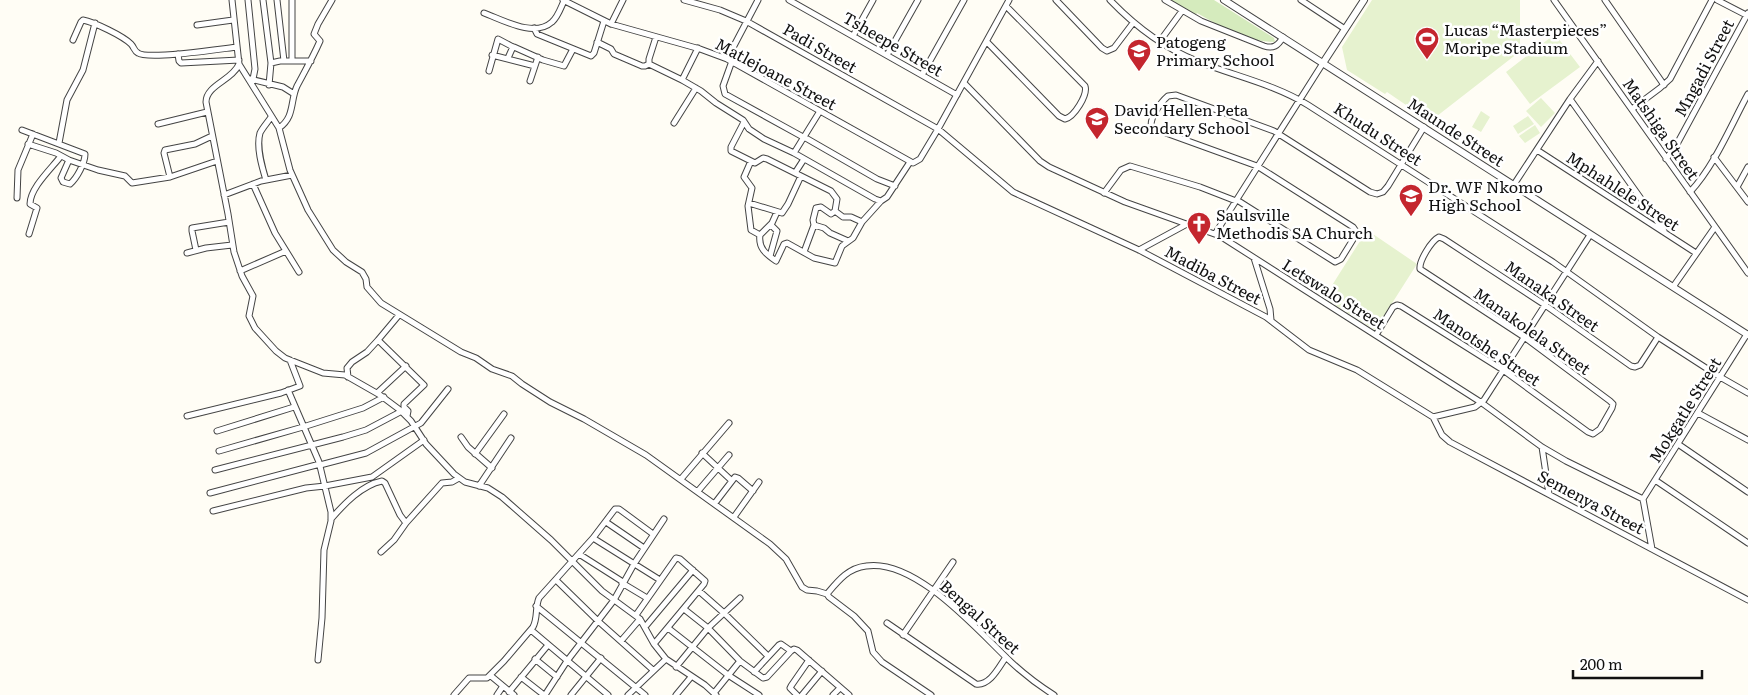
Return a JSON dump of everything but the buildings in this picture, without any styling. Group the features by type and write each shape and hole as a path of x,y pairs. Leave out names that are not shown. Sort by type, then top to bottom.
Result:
{"street":[{"path":"232,0 239,62 279,128 292,175 308,210 338,256 362,272 368,288 378,300 399,315 461,352 476,358 487,366 512,376 550,402 584,419 646,455 698,491 786,558 802,587 807,590 828,594 831,599 854,616 868,631 874,652 878,658 885,665 931,695"},
{"path":"248,0 255,69 251,79"},
{"path":"263,0 271,63 269,85"},
{"path":"278,0 284,61"},
{"path":"292,0 292,61"},
{"path":"279,128 289,117 294,94 320,41 314,34 332,0"},
{"path":"484,13 523,27 534,28 551,22 556,16 563,0"},
{"name":"Matlejoane Street","path":"563,0 611,24 698,48 729,60 913,162"},
{"path":"611,24 623,0"},
{"name":"Padi Street","path":"684,0 720,10 746,21 938,129"},
{"path":"758,0 746,21 729,60 723,86 725,94 873,176 895,186"},
{"name":"Tsheepe Street","path":"789,0 957,96"},
{"path":"853,36 873,0"},
{"path":"888,55 918,0"},
{"path":"922,75 964,0"},
{"path":"776,238 784,244 789,244 814,258 835,263 841,248 855,235 862,222 886,197 913,162 920,159 957,96 1009,0"},
{"path":"1056,0 1102,48 1108,51 1114,48 1133,23"},
{"name":"Khudu Street","path":"1110,0 1133,23 1198,62 1300,100 1402,164 1566,272 1658,337 1748,393"},
{"path":"1165,0 1216,28 1269,48 1276,46 1283,37"},
{"name":"Maunde Street","path":"1224,0 1747,334"},
{"path":"1301,0 1345,29"},
{"path":"1312,7 1316,0"},
{"path":"1215,234 1364,0"},
{"path":"1605,0 1664,85"},
{"path":"1632,109 1664,85 1673,74 1712,0"},
{"path":"1717,0 1748,14"},
{"name":"Matshiga Street","path":"1557,1 1666,159 1748,273"},
{"path":"986,42 1059,116 1067,119 1072,116 1086,89 1006,6"},
{"path":"1160,40 1182,11"},
{"name":"Mngadi Street","path":"1666,159 1677,144 1748,14"},
{"path":"73,40 81,22 85,20 95,23 126,41 140,54 178,54 237,47"},
{"path":"197,25 234,20"},
{"path":"534,28 538,34 591,56 594,53 604,21"},
{"path":"60,143 67,100 83,70 95,23"},
{"path":"649,64 648,59 656,37"},
{"path":"488,71 498,39 513,48 564,66 573,49"},
{"path":"597,42 611,49 614,54 642,66 649,64 682,80 744,122 748,129 755,134 772,144 794,153 881,201"},
{"path":"508,58 513,48"},
{"path":"682,80 698,48"},
{"path":"178,54 179,61 182,63 239,62"},
{"path":"492,56 508,58 535,66"},
{"path":"530,82 538,57"},
{"path":"271,63 310,61"},
{"path":"1513,186 1570,99 1598,61"},
{"path":"239,62 235,70 207,94 206,99 232,245 240,271 253,296 249,316 251,323 276,352 290,360 324,373 341,374 384,397 404,414 458,478 498,493 551,540 595,585 638,617 654,644 666,659 715,694 740,661"},
{"path":"251,79 283,88 294,94"},
{"name":"Letswalo Street","path":"964,83 1044,164 1125,202 1215,234 1482,403 1542,447 1643,499"},
{"path":"674,123 696,88"},
{"path":"1690,192 1714,157 1748,94"},
{"path":"1104,193 1121,170 1130,166 1236,200 1333,262 1339,262 1356,235 1355,229 1257,166 1154,130 1151,122 1157,110 1166,97 1173,95 1279,133 1374,194 1380,194 1386,189 1424,127"},
{"path":"1570,99 1650,208 1665,232"},
{"path":"794,153 820,111"},
{"path":"158,124 207,112"},
{"path":"266,180 260,154 260,135 271,117"},
{"path":"744,122 730,149 732,152 756,163 765,158 833,192 838,201 835,210 831,214 821,207 817,207 813,220 814,225 804,252"},
{"name":"Madiba Street","path":"938,129 1013,192 1139,250 1272,320 1309,350 1357,370 1433,417"},
{"path":"22,130 85,154 82,164 73,182 70,184 65,183 61,178 69,160"},
{"path":"17,198 18,170 33,134"},
{"path":"170,177 164,153 165,150 195,144 212,136"},
{"path":"28,144 104,172 125,176 130,182 170,177 217,161"},
{"name":"Mphahlele Street","path":"1537,150 1696,253"},
{"path":"30,234 37,208 30,204 30,200 36,186 61,156"},
{"path":"1714,157 1748,202"},
{"path":"795,173 804,159"},
{"path":"751,162 744,176 752,188 748,210 751,230 760,235"},
{"path":"1737,187 1748,167"},
{"path":"224,195 266,180 292,175"},
{"path":"750,203 782,213 801,176"},
{"path":"253,184 275,233 299,272"},
{"path":"835,210 844,217 851,217 862,222"},
{"path":"777,212 770,225 760,235 761,248 778,260 784,244"},
{"path":"196,250 192,228 229,222"},
{"path":"1139,250 1186,224"},
{"path":"770,225 777,230 770,256"},
{"path":"814,225 824,228 830,233 848,241"},
{"path":"1673,287 1715,227"},
{"path":"1433,417 1471,408 1482,403 1590,235"},
{"name":"Manaka Street","path":"1427,252 1436,239 1444,238 1545,304 1634,367 1638,366 1658,337"},
{"path":"187,253 232,245"},
{"path":"240,271 286,251"},
{"name":"Manakolela Street","path":"1427,252 1419,266 1422,271 1524,337 1613,404 1600,429 1596,434 1592,434"},
{"path":"1254,258 1272,320"},
{"name":"Manotshe Street","path":"1376,335 1393,308 1399,305 1503,370 1592,434"},
{"path":"348,377 347,368 352,362 368,352 399,315"},
{"name":"Mokgatle Street","path":"1643,499 1747,334"},
{"path":"215,470 366,430 408,411 404,404 424,385 378,340"},
{"path":"187,416 300,386 290,360"},
{"path":"377,393 406,366"},
{"path":"210,493 366,453 421,423 448,389"},
{"path":"288,390 320,465 331,520 324,550 322,618 318,660"},
{"path":"219,451 363,408 378,402 384,397"},
{"path":"217,431 294,407"},
{"path":"1698,413 1748,440"},
{"path":"475,454 504,414"},
{"name":"Semenya Street","path":"1433,417 1442,435 1450,442 1748,600"},
{"path":"681,479 729,423"},
{"path":"461,437 475,454 492,468"},
{"path":"478,486 511,438"},
{"path":"213,511 306,488 377,475 424,440"},
{"path":"1678,444 1748,492"},
{"path":"1542,447 1549,494"},
{"path":"702,453 732,481"},
{"path":"698,491 729,455"},
{"path":"715,504 737,477 753,491"},
{"path":"381,552 394,540 406,523 442,483 452,482 458,478"},
{"path":"1655,480 1748,543"},
{"path":"331,520 352,497 369,486 382,481 385,483 400,515 406,523"},
{"path":"734,517 759,482"},
{"path":"1643,499 1652,549"},
{"path":"454,695 471,677 484,679 491,676 531,630 536,621 536,606 542,594 593,538 615,509 619,508 653,534"},
{"path":"521,677 545,695 567,661 614,600 634,564 664,519"},
{"path":"606,522 644,548"},
{"path":"593,538 660,580"},
{"path":"579,554 647,598"},
{"path":"621,641 638,617 647,598 676,558 680,559 705,582 654,644"},
{"path":"903,635 953,562"},
{"name":"Bengal Street","path":"828,594 841,578 857,568 880,565 900,570 962,614 1033,681 1054,695"},
{"path":"645,628 693,570"},
{"path":"556,580 653,670"},
{"path":"699,591 768,656"},
{"path":"676,667 708,628 740,598"},
{"path":"536,606 645,695"},
{"path":"684,609 708,628 740,661 764,678 791,651 796,649 849,695"},
{"path":"887,623 976,684 980,685 987,681 1006,657"},
{"path":"668,628 728,676 759,695"},
{"path":"531,630 604,694"},
{"path":"491,676 512,693 521,677 548,644"},
{"path":"754,672 780,644 791,651"},
{"path":"571,695 601,658"},
{"path":"535,659 557,677"},
{"path":"628,695 666,659"},
{"path":"797,695 790,686 810,660"},
{"path":"802,695 822,671"},
{"path":"676,695 691,677"},
{"path":"497,695 503,686"},
{"path":"832,695 840,688"}],"green space":[{"path":"1170,0 1214,0 1274,38 1275,42 1244,37 1234,33 1197,13 1195,16"},
{"name":"Lucas “Masterpieces” Moripe Stadium","path":"1372,0 1520,0 1520,50 1437,116 1437,118 1427,119 1406,107 1406,105 1387,92 1385,94 1347,70 1342,47"},
{"path":"1555,34 1580,67 1530,104 1506,72"},
{"path":"1541,98 1555,113 1541,127 1526,111"},
{"path":"1481,111 1490,117 1481,132 1472,127"},
{"path":"1528,116 1534,124 1518,134 1513,126"},
{"path":"1535,125 1540,133 1525,143 1519,136"},
{"path":"1367,230 1417,264 1375,330 1324,298"}],"place":[{"name":"Lucas “Masterpieces” Moripe Stadium","path":"1427,60"},
{"name":"Patogeng Primary School","path":"1139,72"},
{"name":"David Hellen Peta Secondary School","path":"1097,140"},
{"name":"Dr. WF Nkomo High School","path":"1411,217"},
{"name":"Saulsville Methodis SA Church","path":"1199,245"}]}
